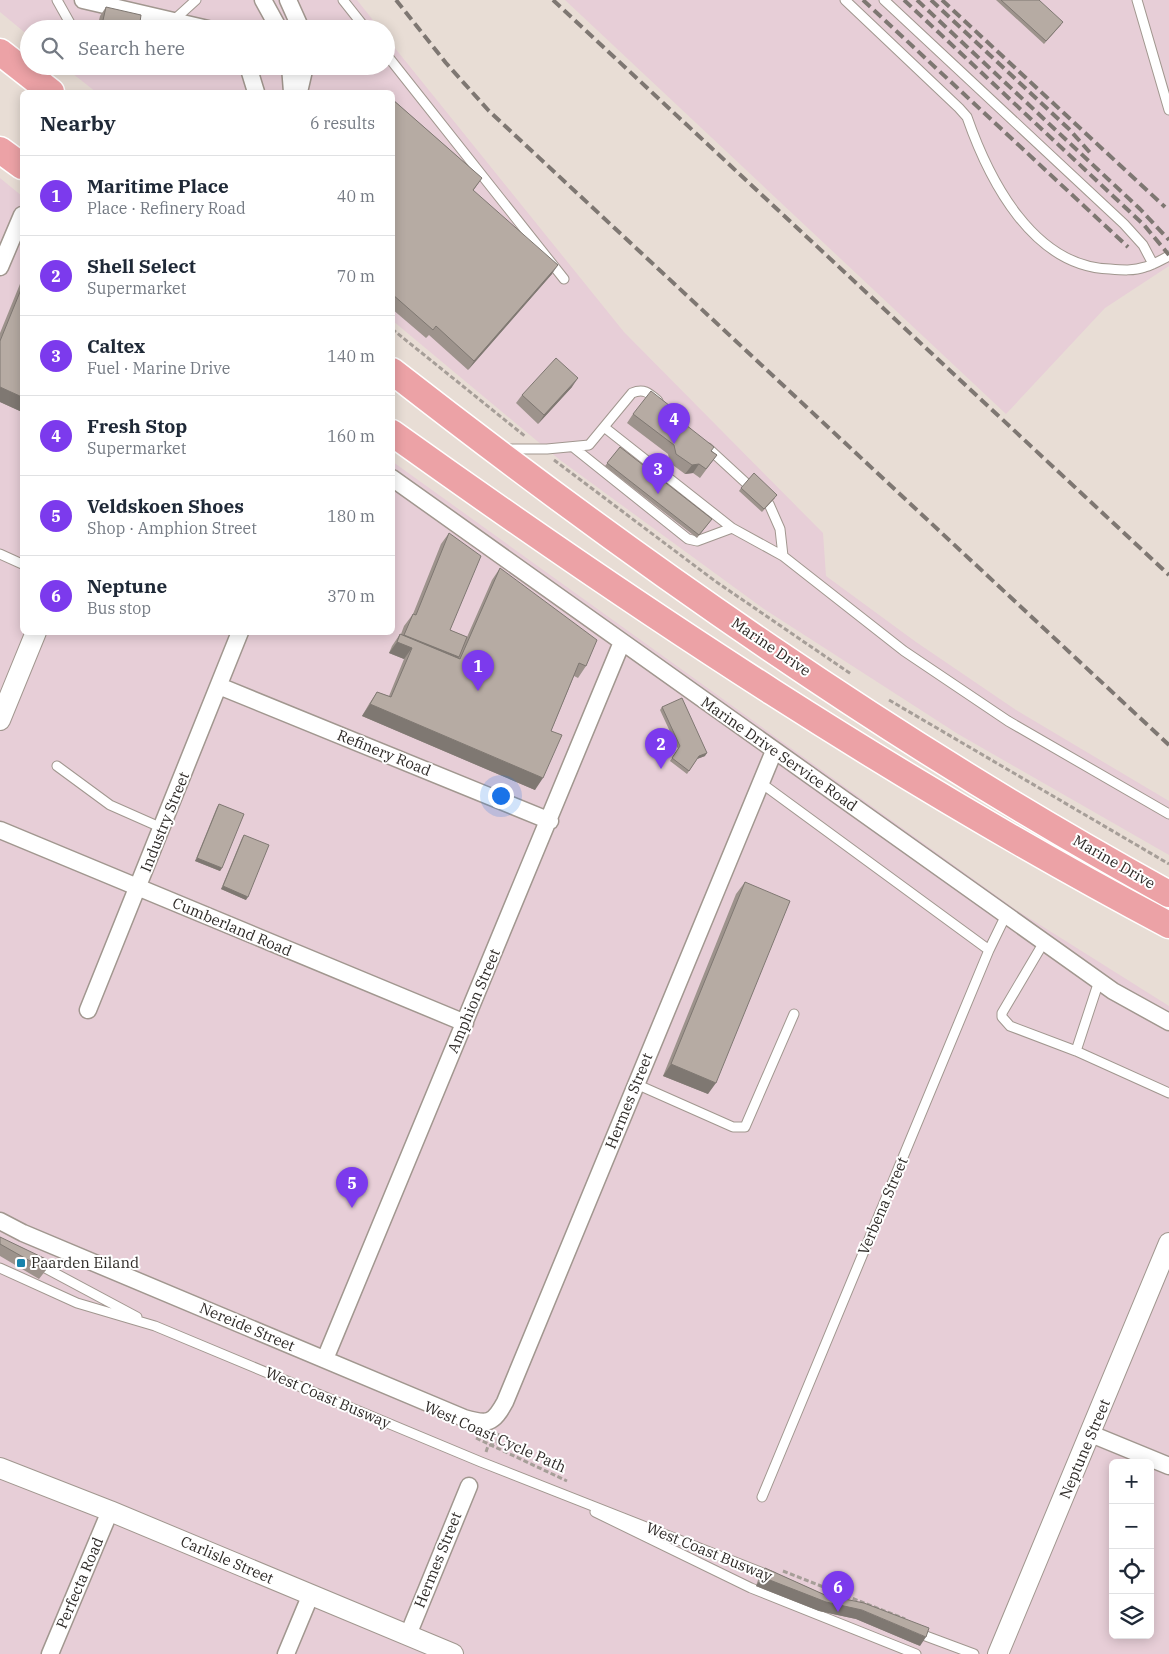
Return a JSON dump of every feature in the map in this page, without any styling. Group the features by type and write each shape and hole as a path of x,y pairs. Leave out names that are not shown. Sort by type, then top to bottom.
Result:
{"main road":[{"path":"0,52 20,68"},
{"path":"29,75 48,90"},
{"path":"0,150 20,165"},
{"name":"Marine Drive","path":"395,373 492,449 715,609 841,695 1116,865 1169,894"},
{"name":"Marine Drive","path":"395,435 472,490 815,721 944,800 1077,876 1169,925"}],"street":[{"path":"83,0 155,20"},
{"path":"262,0 274,20"},
{"path":"288,0 296,20"},
{"path":"251,75 255,90"},
{"path":"291,75 292,90"},
{"path":"300,90 303,75"},
{"path":"0,267 20,220"},
{"name":"Marine Drive Service Road","path":"395,480 1099,981 1169,1022"},
{"path":"0,720 35,635"},
{"name":"Industry Street","path":"88,1010 239,635"},
{"name":"Amphion Street","path":"325,1359 550,820 622,642"},
{"name":"Refinery Road","path":"219,686 550,820"},
{"name":"Hermes Street","path":"496,1418 774,751"},
{"name":"Cumberland Road","path":"0,830 465,1023"},
{"name":"Nereide Street","path":"0,1221 23,1233 464,1418 478,1422 486,1422 496,1418"},
{"name":"Neptune Street","path":"998,1654 1092,1434 1169,1243"},
{"path":"1092,1434 1169,1466"},
{"name":"Carlisle Street","path":"0,1468 110,1511 453,1654"},
{"name":"Hermes Street","path":"408,1635 469,1486"},
{"name":"Perfecta Road","path":"50,1654 110,1511"},
{"path":"286,1654 310,1594"}],"lane":[{"path":"57,0 68,20"},
{"path":"174,20 196,0"},
{"path":"343,0 359,20"},
{"path":"845,0 967,117 992,179 1010,206 1042,241 1063,256 1101,269 1130,270 1153,264 1169,256"},
{"path":"884,0 1124,224 1143,245 1153,264"},
{"path":"1137,0 1169,110"},
{"path":"395,65 564,279"},
{"path":"492,449 590,445 632,393 640,390 648,392 662,405"},
{"path":"604,426 732,528 783,556 912,657 1008,721 1169,814"},
{"path":"704,444 746,483"},
{"path":"573,447 688,539 697,541 732,528"},
{"path":"769,504 780,529 783,556"},
{"path":"0,554 20,563"},
{"path":"57,766 110,805 162,828"},
{"path":"761,783 989,950"},
{"name":"Verbena Street","path":"762,1497 989,950 1006,915"},
{"path":"1044,942 1002,1013 1002,1017 1010,1026 1076,1051 1169,1093"},
{"path":"1076,1051 1099,981"},
{"path":"636,1084 733,1127 744,1127 794,1014"},
{"name":"West Coast Busway","path":"24,1256 154,1326"},
{"name":"West Coast Busway","path":"0,1268 77,1303 154,1326 556,1492 782,1580"},
{"name":"West Coast Busway","path":"556,1492 648,1540 751,1588 916,1654"},
{"path":"911,1626 974,1654"}],"path":[{"path":"395,330 542,448 715,581 853,676"},
{"path":"886,698 1169,864"},
{"name":"West Coast Cycle Path","path":"466,1434 571,1483"},
{"path":"486,1451 488,1446 493,1445"},
{"path":"778,1569 911,1626"}],"shaded area":[{"path":"0,0 357,0 373,20 20,20 20,29 0,12"},
{"path":"565,0 1169,0 1169,266 1105,308 1006,414"},
{"path":"395,48 624,332 823,533 826,576 916,642 1016,710 1169,801 1169,855 958,734 764,609 560,460 395,323 395,90 93,90 74,75 395,75"},
{"path":"0,178 20,194 20,635 395,635 395,463 1015,909 1169,1006 1169,1654 0,1654"}],"building":[{"path":"1001,0 1039,0 1063,22 1046,41"},
{"path":"106,7 141,15 140,20 103,20"},
{"path":"395,102 482,178 473,190 558,265 474,361 436,326 433,330 395,297"},
{"path":"20,292 20,396 0,387 0,341"},
{"path":"556,358 578,378 544,415 522,395"},
{"path":"651,391 689,421 686,425 714,447 711,451 717,455 706,469 699,464 692,465 676,454 674,445 633,414"},
{"path":"620,447 712,519 699,535 607,463"},
{"path":"754,473 777,495 764,509 741,488"},
{"path":"449,533 481,556 450,630 467,637 459,657 404,635 413,614 416,615"},
{"path":"500,568 597,640 586,666 579,663 551,731 562,735 543,778 370,704 377,692 391,697 412,648 397,642 400,634 460,659"},
{"path":"682,698 707,753 699,756 689,771 672,758 680,746 662,707"},
{"path":"219,804 244,814 222,868 197,858"},
{"path":"244,835 269,845 248,897 223,886"},
{"path":"745,882 790,901 716,1083 671,1064"},
{"path":"0,1237 50,1261 46,1270 0,1244"},
{"path":"765,1568 825,1595 864,1603 929,1628 926,1637 862,1610 826,1602 762,1577"}],"railway":[{"path":"396,0 446,63 489,111 1169,745"},
{"path":"553,0 1169,575"},
{"path":"863,0 1128,247"},
{"path":"904,0 1144,225 1169,255"},
{"path":"917,0 1140,209 1169,240"},
{"path":"931,0 1069,129 1093,156"},
{"path":"942,0 1165,207"}],"place":[{"name":"Fresh Stop","path":"674,444"},
{"name":"Caltex","path":"658,494"},
{"name":"Maritime Place","path":"478,691"},
{"name":"Shell Select","path":"661,769"},
{"name":"Veldskoen Shoes","path":"352,1208"},
{"name":"Paarden Eiland","path":"21,1263"},
{"name":"Neptune","path":"838,1612"}]}
